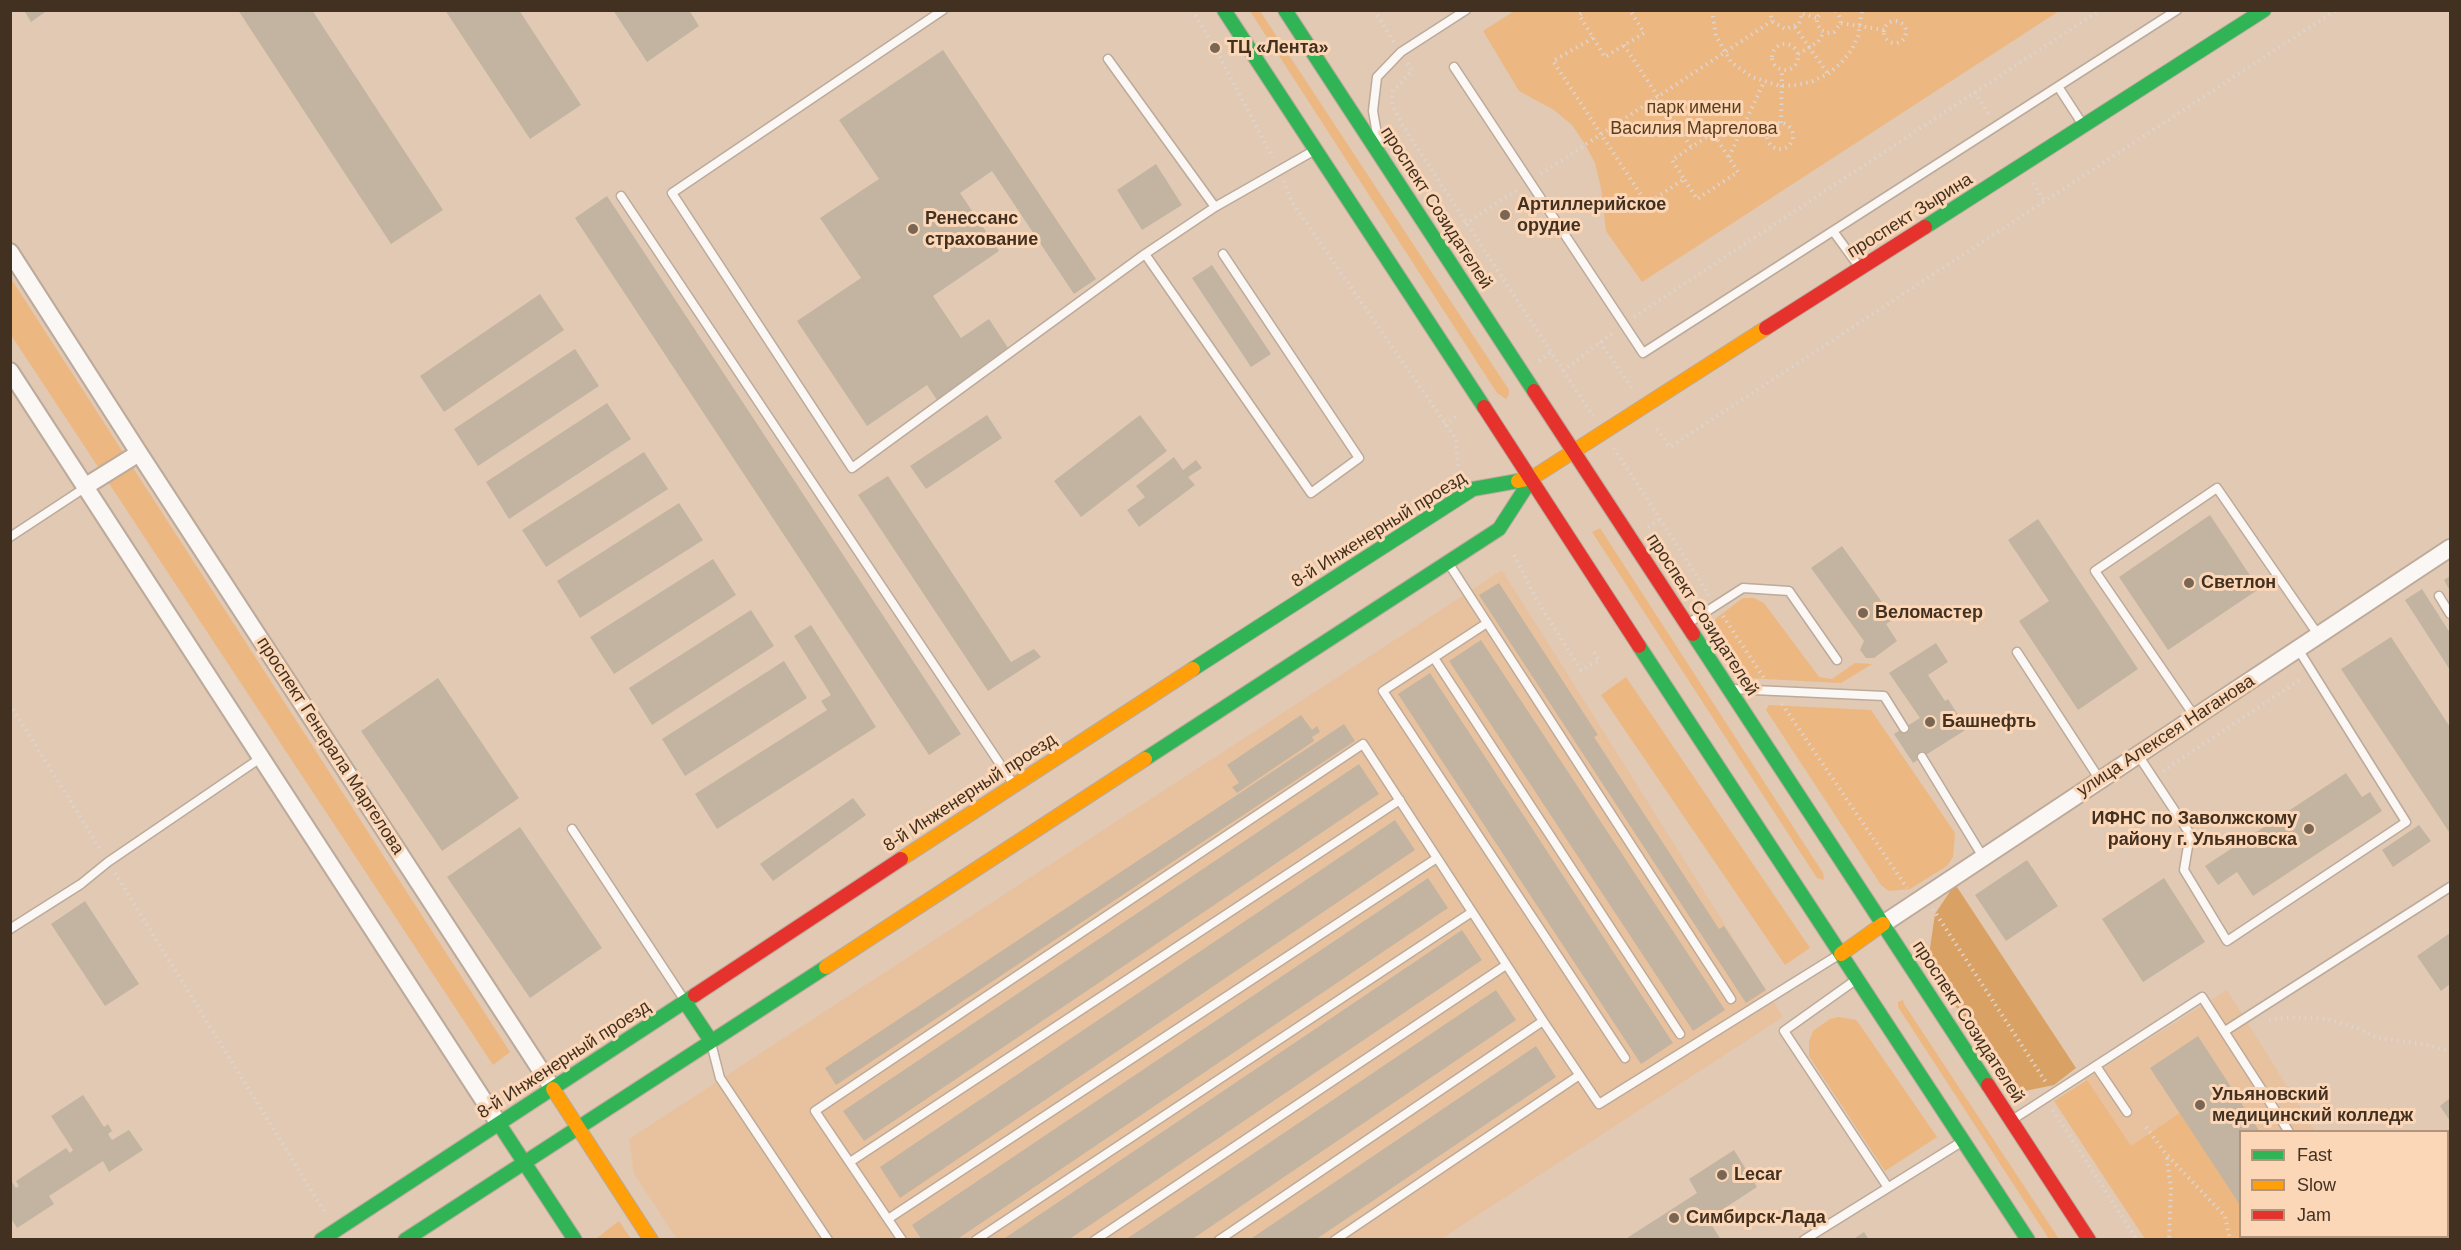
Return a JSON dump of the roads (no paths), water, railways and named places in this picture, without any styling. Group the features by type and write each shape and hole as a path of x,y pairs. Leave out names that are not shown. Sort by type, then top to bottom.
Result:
{"street":[{"path":"1224,10 2028,1239"},
{"name":"проспект Созидателей","path":"1285,10 2089,1239"},
{"name":"проспект Зырина","path":"1532,478 2264,10"},
{"name":"проспект Генерала Маргелова","path":"10,252 651,1239"},
{"path":"10,371 575,1239"},
{"path":"86,486 135,446"},
{"path":"405,1239 1499,529 1532,478"},
{"name":"8-й Инженерный проезд","path":"321,1239 1014,785 1473,489 1532,478"},
{"name":"улица Алексея Наганова","path":"1882,924 2451,548"},
{"path":"1841,954 1882,924"},
{"path":"685,1002 711,1041"}],"lane":[{"path":"943,10 672,193 852,468 1145,254 1215,207 1316,150"},
{"path":"1383,160 1372,111 1377,77 1401,52 1466,10"},
{"path":"1454,67 1643,353 2059,88 2177,10"},
{"path":"1108,59 1215,207"},
{"path":"2059,88 2084,126"},
{"path":"621,196 1014,785"},
{"path":"1833,231 1860,269"},
{"path":"1145,254 1311,493 1359,458 1223,254"},
{"path":"10,537 86,486"},
{"path":"2195,717 2095,571 2217,488 2319,636"},
{"path":"1448,562 1731,999"},
{"path":"1687,624 1743,588 1789,591 1837,660"},
{"path":"2439,596 2451,614"},
{"path":"1487,623 1383,691 1625,1058"},
{"path":"2138,755 2190,834 2184,870 2227,941 2406,822 2298,649"},
{"path":"2017,652 2100,780"},
{"path":"1434,658 1680,1034"},
{"path":"1729,689 1884,696 1904,728"},
{"path":"902,1239 815,1110 1363,744 1578,1076 1599,1104 1841,954"},
{"path":"10,929 81,884 108,862 262,757"},
{"path":"1922,757 1983,857"},
{"path":"850,1162 1400,800"},
{"path":"572,829 685,1002"},
{"path":"888,1219 1437,858"},
{"path":"2225,1031 2451,887"},
{"path":"976,1239 1472,912"},
{"path":"1095,1239 1506,965"},
{"path":"1858,979 1784,1031 1887,1186"},
{"path":"2011,1120 2202,997 2288,1130"},
{"path":"1219,1239 1543,1021"},
{"path":"711,1041 720,1078 828,1239"},
{"path":"2096,1066 2127,1112"},
{"path":"1335,1239 1578,1076"},
{"path":"1804,1239 1963,1140"}],"place":[{"name":"ТЦ «Лента»","path":"1215,48"},
{"name":"Артиллерийское орудие","path":"1505,215"},
{"name":"Ренессанс страхование","path":"913,229"},
{"name":"Светлон","path":"2189,583"},
{"name":"Веломастер","path":"1863,613"},
{"name":"Башнефть","path":"1930,722"},
{"name":"ИФНС по Заволжскому району г. Ульяновска","path":"2309,829"},
{"name":"Ульяновский медицинский колледж","path":"2200,1105"},
{"name":"Lecar","path":"1722,1175"},
{"name":"Симбирск-Лада","path":"1674,1218"}],"park label":[{"name":"парк имени Василия Маргелова","path":"1694,118"}]}
